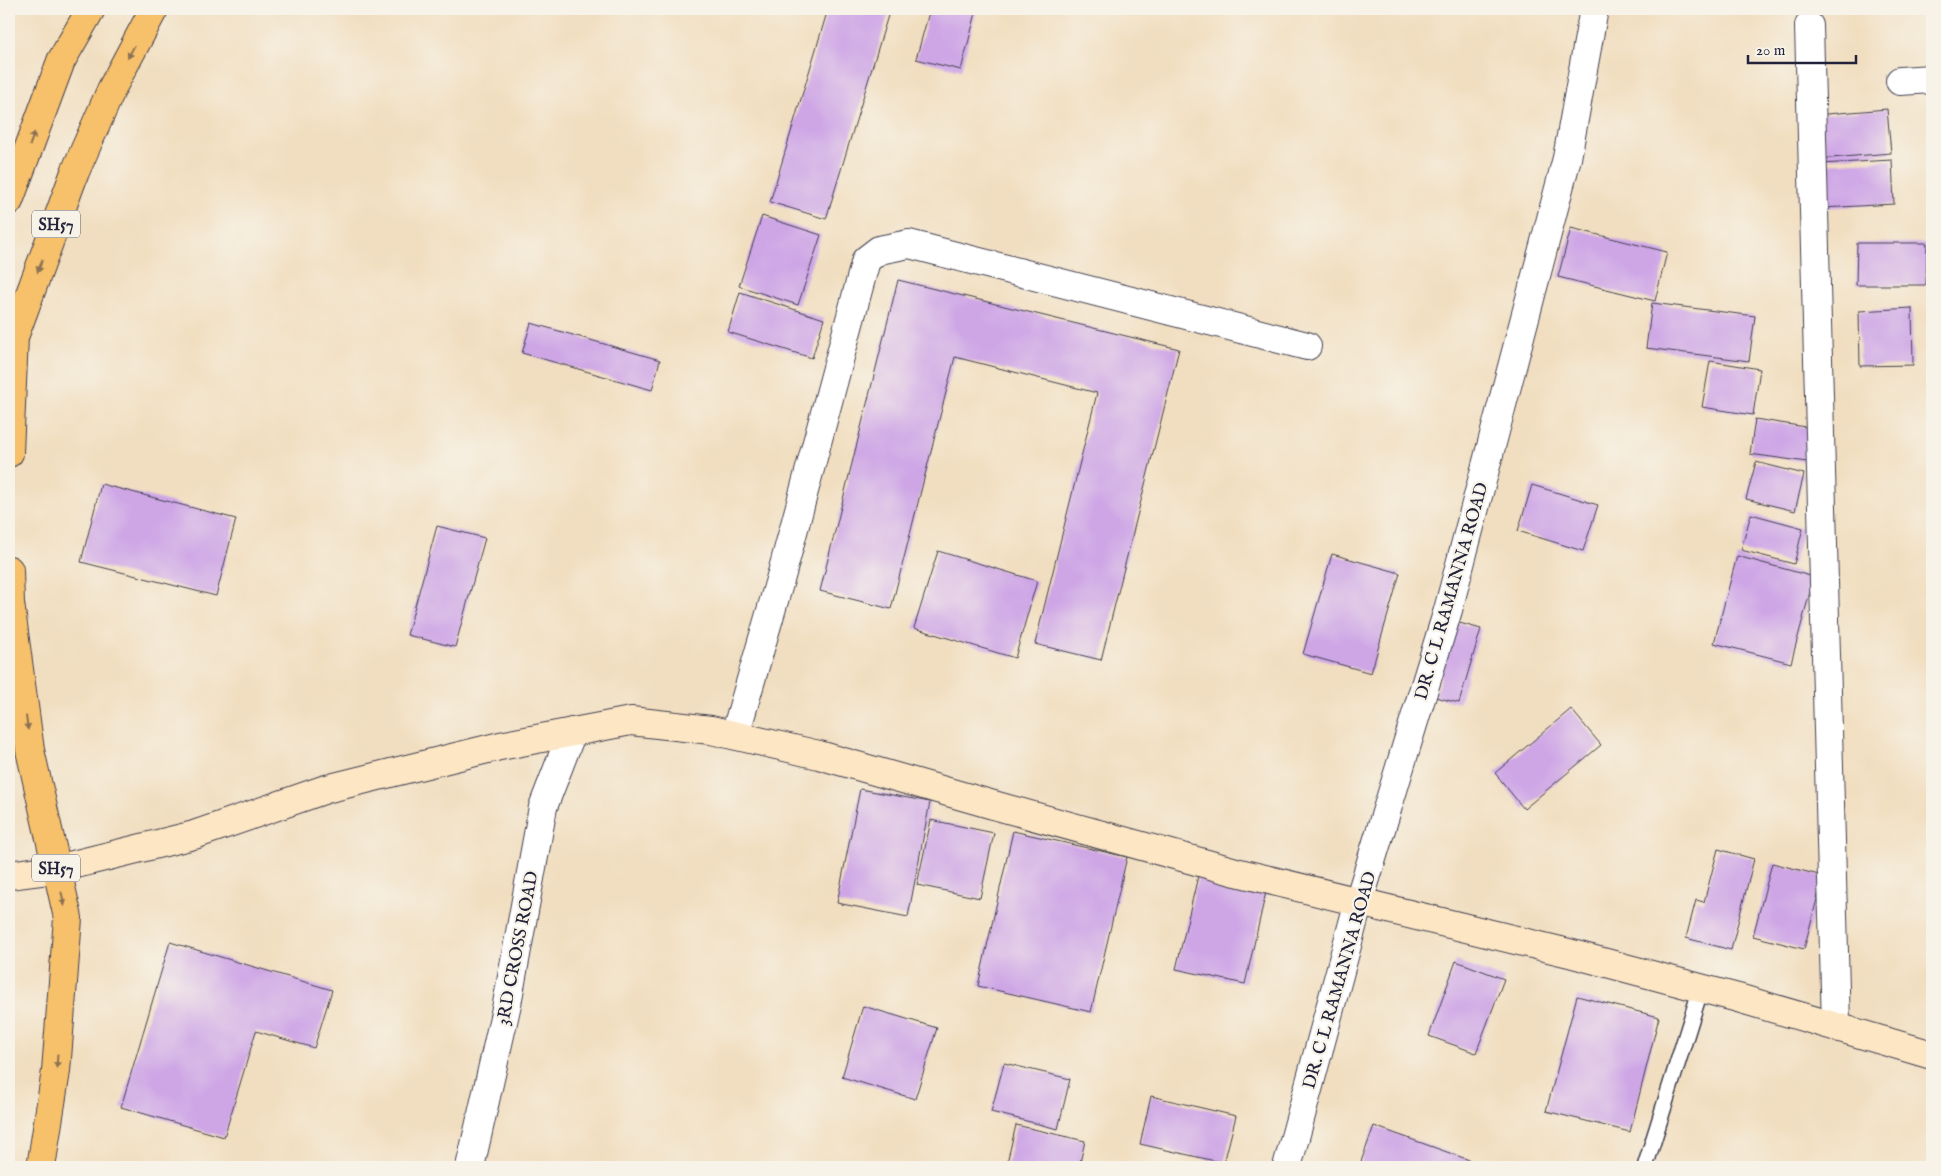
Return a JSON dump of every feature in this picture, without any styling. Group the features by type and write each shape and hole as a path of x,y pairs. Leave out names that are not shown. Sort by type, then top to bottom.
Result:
{"main road":[{"name":"SH57","path":"9,201 61,61 90,9"},
{"name":"SH57","path":"9,453 14,337 75,172 112,88 151,10"},
{"name":"SH57","path":"9,570 10,603 30,750 68,918 56,1071 41,1167"}],"street":[{"name":"DR. C L RAMANNA ROAD","path":"1286,1167 1360,902 1448,610 1565,168 1594,9"},
{"path":"1809,26 1836,1026"},
{"path":"1900,81 1932,79"},
{"path":"735,735 782,574 866,260 879,250 909,244 1307,346"},
{"path":"9,875 56,869 194,835 326,790 500,746 631,721 711,730 819,755 1236,872 1701,988 1932,1055"},
{"name":"3RD CROSS ROAD","path":"470,1167 507,1004 544,807 572,732"}],"lane":[{"path":"1645,1167 1701,988"}],"building":[{"path":"828,9 890,9 826,219 770,202"},
{"path":"930,9 977,9 961,70 916,59"},
{"path":"1887,109 1891,153 1819,159 1815,115"},
{"path":"1892,160 1894,204 1822,208 1820,164"},
{"path":"762,216 821,235 798,305 739,286"},
{"path":"1571,228 1667,252 1655,301 1558,277"},
{"path":"1857,243 1927,243 1926,285 1856,285"},
{"path":"898,280 1179,349 1101,660 1035,644 1097,393 955,357 891,609 820,591"},
{"path":"740,292 824,319 812,358 728,332"},
{"path":"1652,303 1755,316 1749,361 1646,348"},
{"path":"1912,308 1913,365 1860,366 1859,311"},
{"path":"531,323 660,360 652,390 522,353"},
{"path":"1710,361 1760,369 1753,415 1702,407"},
{"path":"1755,419 1812,428 1807,462 1750,454"},
{"path":"1756,462 1804,474 1795,511 1746,499"},
{"path":"101,484 236,519 216,596 81,562"},
{"path":"1532,485 1598,505 1583,551 1518,531"},
{"path":"1751,514 1803,528 1794,564 1741,550"},
{"path":"437,526 485,538 455,647 407,635"},
{"path":"938,551 1037,581 1015,658 914,628"},
{"path":"1332,554 1400,573 1371,673 1303,654"},
{"path":"1737,556 1814,577 1791,663 1714,643"},
{"path":"1456,622 1481,629 1459,703 1435,697"},
{"path":"1571,709 1601,745 1524,809 1495,773"},
{"path":"860,789 930,802 908,917 837,903"},
{"path":"931,820 994,833 980,898 917,885"},
{"path":"1013,831 1127,857 1091,1012 978,986"},
{"path":"1718,849 1754,859 1731,950 1686,938 1696,900 1704,902"},
{"path":"1772,863 1823,876 1804,949 1753,936"},
{"path":"1198,876 1266,892 1245,984 1176,969"},
{"path":"170,942 332,990 314,1048 256,1031 224,1137 121,1107"},
{"path":"1456,961 1504,979 1476,1053 1429,1036"},
{"path":"1577,996 1659,1017 1630,1132 1546,1111"},
{"path":"863,1006 937,1028 915,1099 842,1077"},
{"path":"1004,1063 1070,1079 1058,1129 991,1112"},
{"path":"1151,1096 1236,1116 1224,1163 1140,1144"},
{"path":"1016,1125 1085,1141 1079,1167 1006,1167"},
{"path":"1374,1126 1489,1167 1359,1167"}]}
